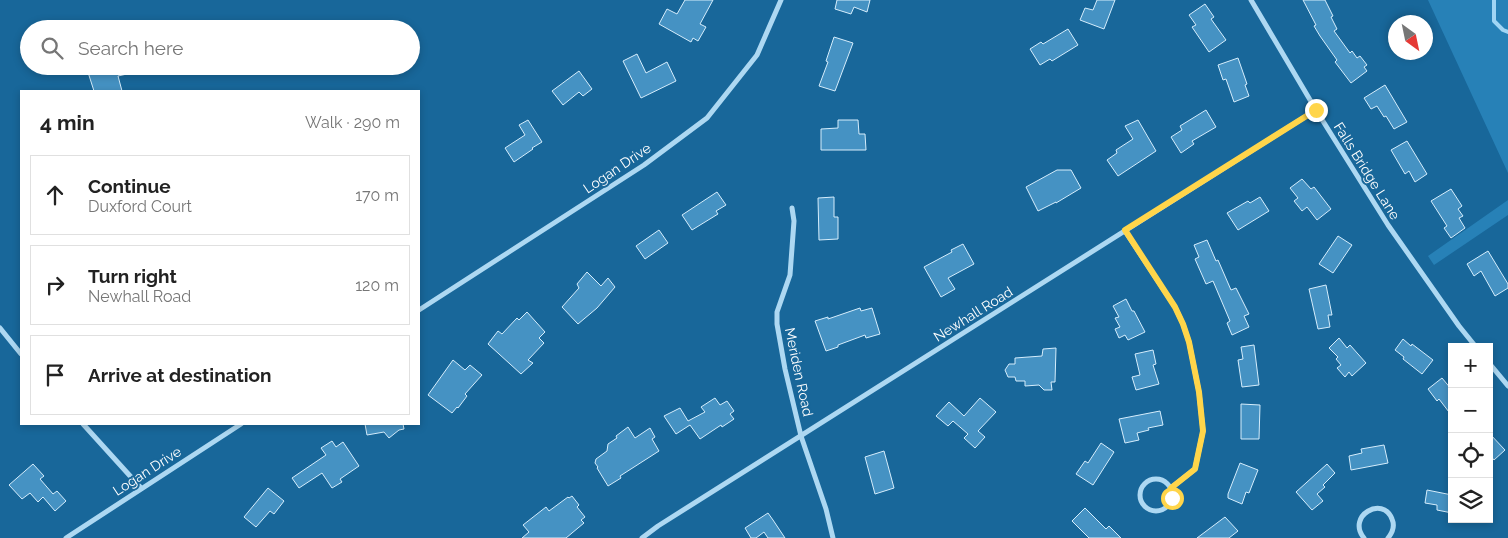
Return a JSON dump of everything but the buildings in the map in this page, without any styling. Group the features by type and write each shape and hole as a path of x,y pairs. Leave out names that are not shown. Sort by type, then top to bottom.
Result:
{"street":[{"name":"Logan Drive","path":"420,309 644,165 707,118 757,54 781,0"},
{"name":"Falls Bridge Lane","path":"1251,0 1316,110 1388,225 1473,343"},
{"name":"Newhall Road","path":"642,538 658,526 1316,110"},
{"name":"Meriden Road","path":"792,208 794,220 790,275 777,312 777,324 784,369 801,436 826,509 832,538"},
{"path":"1125,230 1175,307 1183,324 1189,342 1199,392 1203,431 1195,469 1171,488"},
{"path":"0,328 20,353"},
{"path":"1493,368 1508,386"},
{"path":"85,425 141,488"},
{"name":"Logan Drive","path":"66,538 239,425"},
{"path":"1154,478 1164,480 1171,488 1170,503 1163,510 1148,510 1141,502 1141,487 1149,480 1154,478"},
{"path":"1364,538 1360,530 1360,520 1367,511 1377,508 1387,512 1393,521 1390,538"}],"shaded area":[{"path":"1428,0 1508,0 1508,173"},
{"path":"1508,200 1508,215 1434,265 1428,256"}],"waterway":[{"path":"1494,0 1494,21 1503,30 1508,32"}],"route":[{"path":"1172,498 1171,488 1195,469 1203,431 1199,392 1189,342 1183,324 1175,307 1125,230 1316,110"}]}
